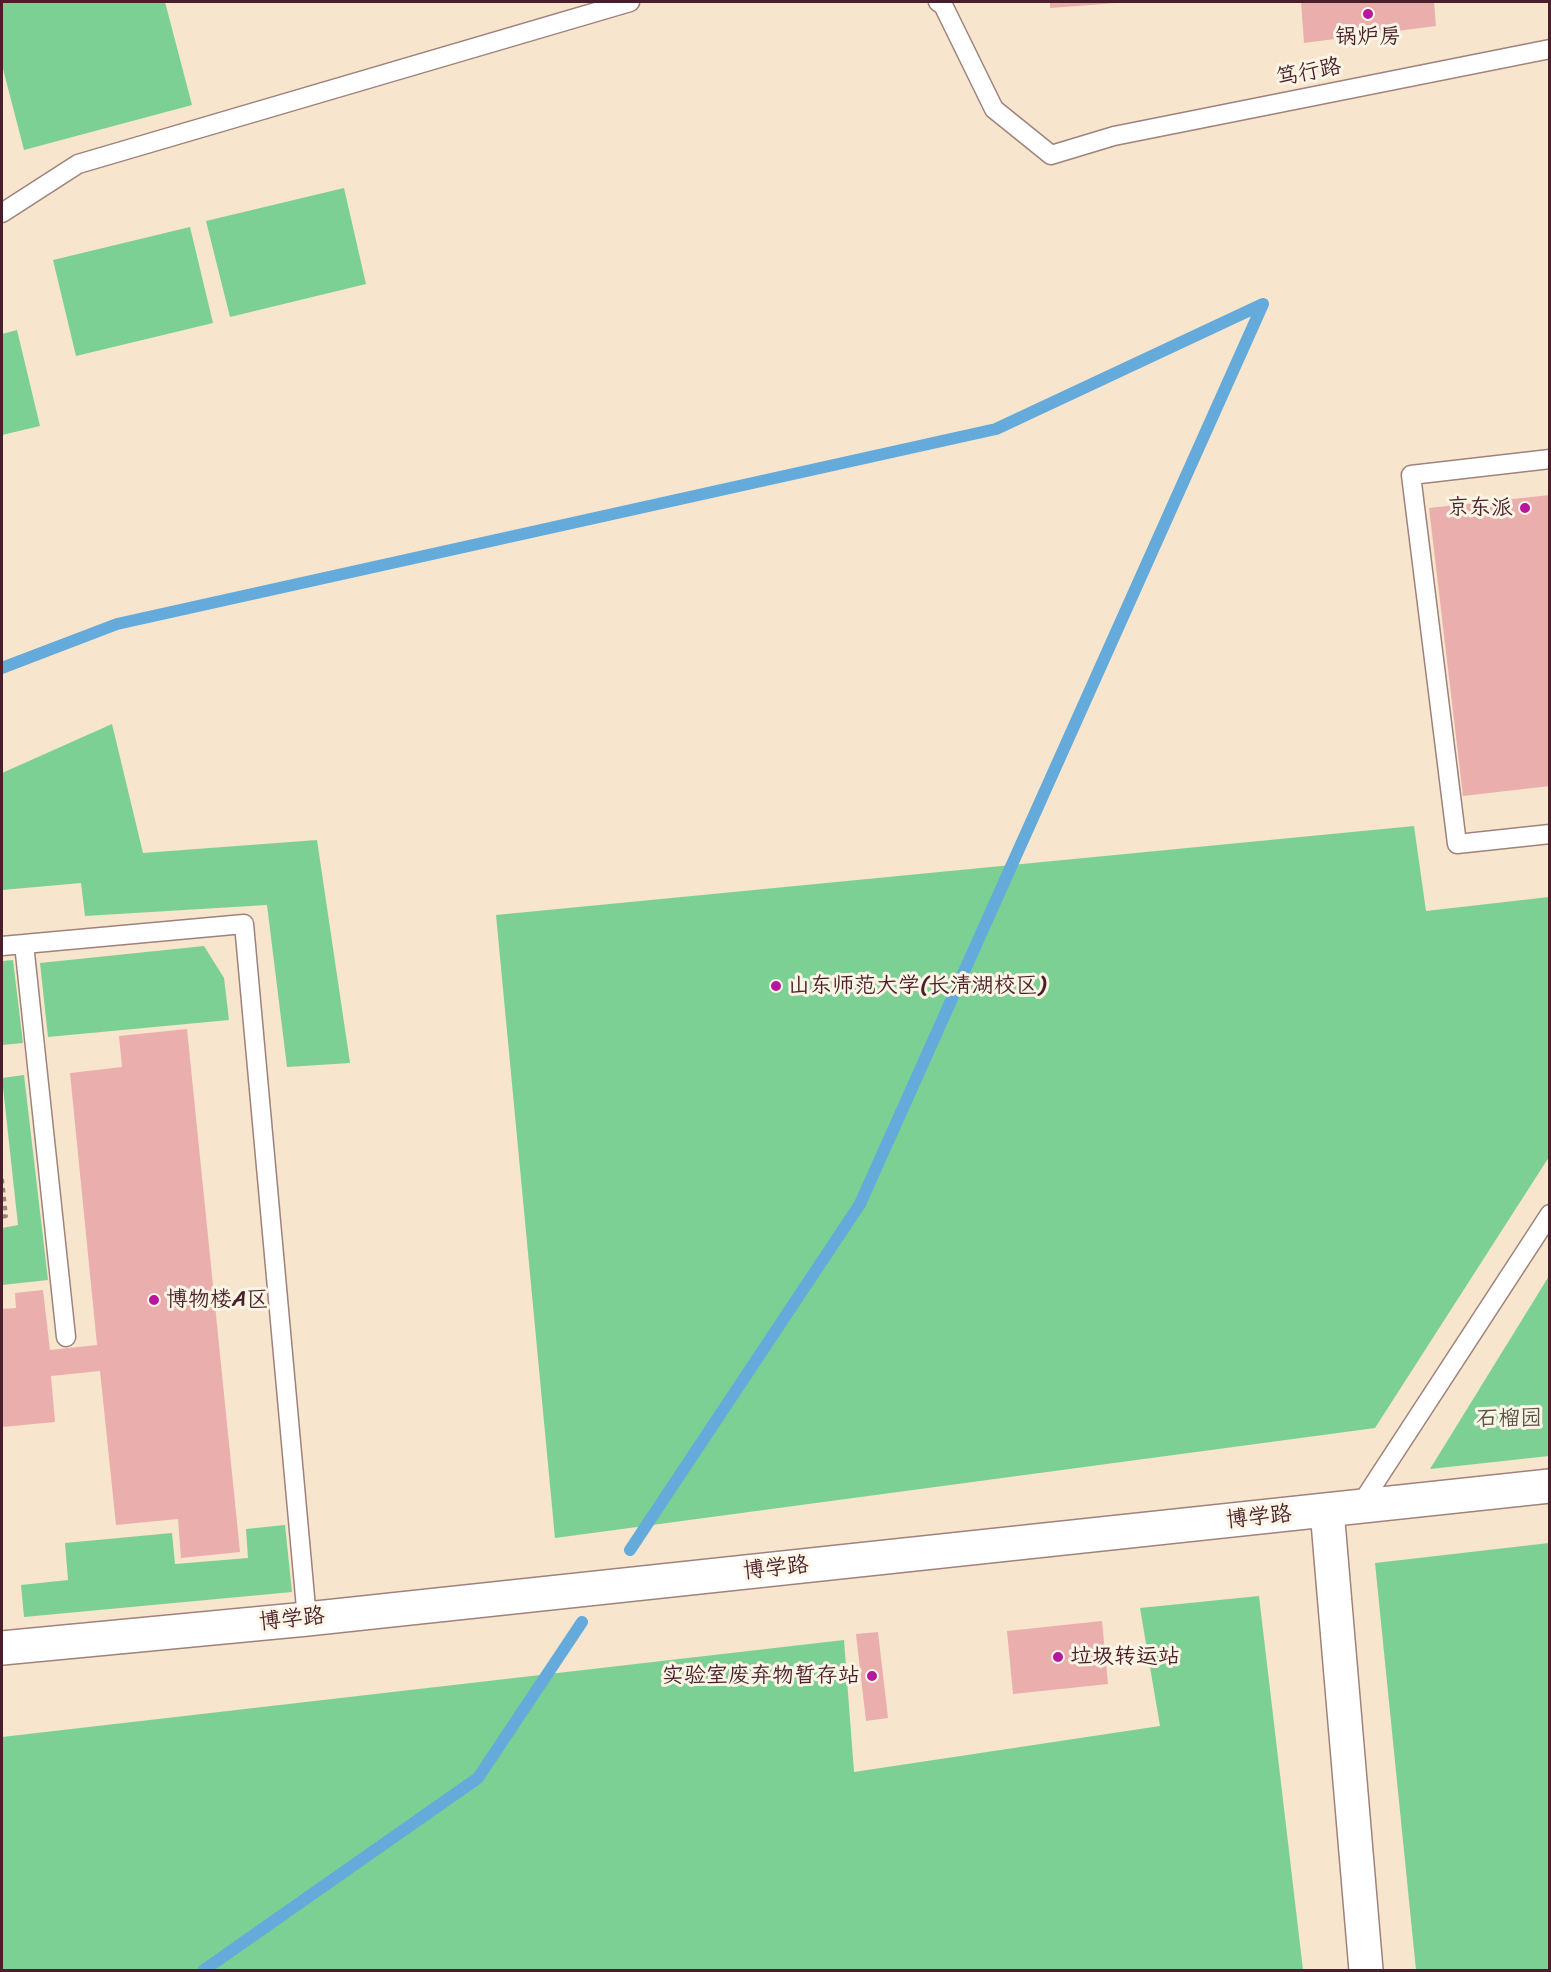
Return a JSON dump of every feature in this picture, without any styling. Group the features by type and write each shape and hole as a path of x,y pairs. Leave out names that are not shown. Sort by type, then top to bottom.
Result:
{"street":[{"name":"博学路","path":"2,1648 307,1619 1550,1486"},
{"path":"1327,1510 1366,1971"}],"lane":[{"path":"2,213 78,164 630,2"},
{"name":"笃行路","path":"938,2 943,5 994,109 1051,155 1114,136 1550,49"},
{"path":"1550,459 1411,475 1457,844 1550,834"},
{"path":"2,946 244,924 307,1619"},
{"path":"24,944 66,1337"},
{"path":"1359,1507 1550,1214"}],"path":[{"path":"2,1179 6,1216 2,1216"}],"green space":[{"path":"2,2 165,2 192,105 24,150 2,65"},
{"path":"344,188 366,284 230,317 206,221"},
{"path":"190,227 213,323 76,356 53,260"},
{"path":"17,330 40,426 2,435 2,334"},
{"path":"112,724 143,853 317,840 350,1063 287,1067 267,905 85,916 81,883 2,890 2,773"},
{"path":"1414,826 1426,911 1549,897 1549,1157 1375,1428 555,1538 496,915"},
{"path":"204,946 224,978 229,1020 48,1037 40,963"},
{"path":"13,960 23,1043 2,1045 2,961"},
{"path":"24,1075 48,1280 2,1285 2,1228 18,1225 2,1078"},
{"name":"石榴园","path":"1549,1276 1549,1456 1430,1469"},
{"path":"285,1525 292,1592 24,1617 21,1585 68,1580 65,1543 172,1533 175,1564 248,1558 246,1529"},
{"path":"1549,1543 1549,1970 1416,1970 1375,1563"},
{"path":"1259,1596 1303,1970 2,1970 2,1737 844,1640 854,1772 1160,1726 1140,1608"}],"building":[{"path":"1050,2 1116,2 1116,3 1050,8"},
{"name":"锅炉房","path":"1301,2 1434,2 1436,26 1304,43"},
{"path":"1550,495 1550,786 1463,796 1429,508"},
{"name":"博物楼A区","path":"187,1029 240,1552 181,1558 178,1519 116,1525 100,1371 51,1376 55,1422 2,1427 2,1309 16,1308 15,1293 43,1290 50,1350 97,1345 70,1073 122,1067 119,1036"},
{"name":"垃圾转运站","path":"1102,1621 1108,1684 1013,1694 1007,1631"},
{"name":"实验室废弃物暂存站","path":"878,1632 888,1718 866,1721 856,1634"}],"waterway":[{"path":"2,668 117,624 996,429 1263,304"},
{"path":"630,1550 860,1204 1263,304"},
{"path":"204,1970 478,1778 582,1622"}],"place":[{"name":"锅炉房","path":"1368,14"},
{"name":"京东派","path":"1525,508"},
{"name":"山东师范大学(长清湖校区)","path":"776,986"},
{"name":"博物楼A区","path":"154,1300"},
{"name":"垃圾转运站","path":"1058,1657"},
{"name":"实验室废弃物暂存站","path":"872,1676"}]}
